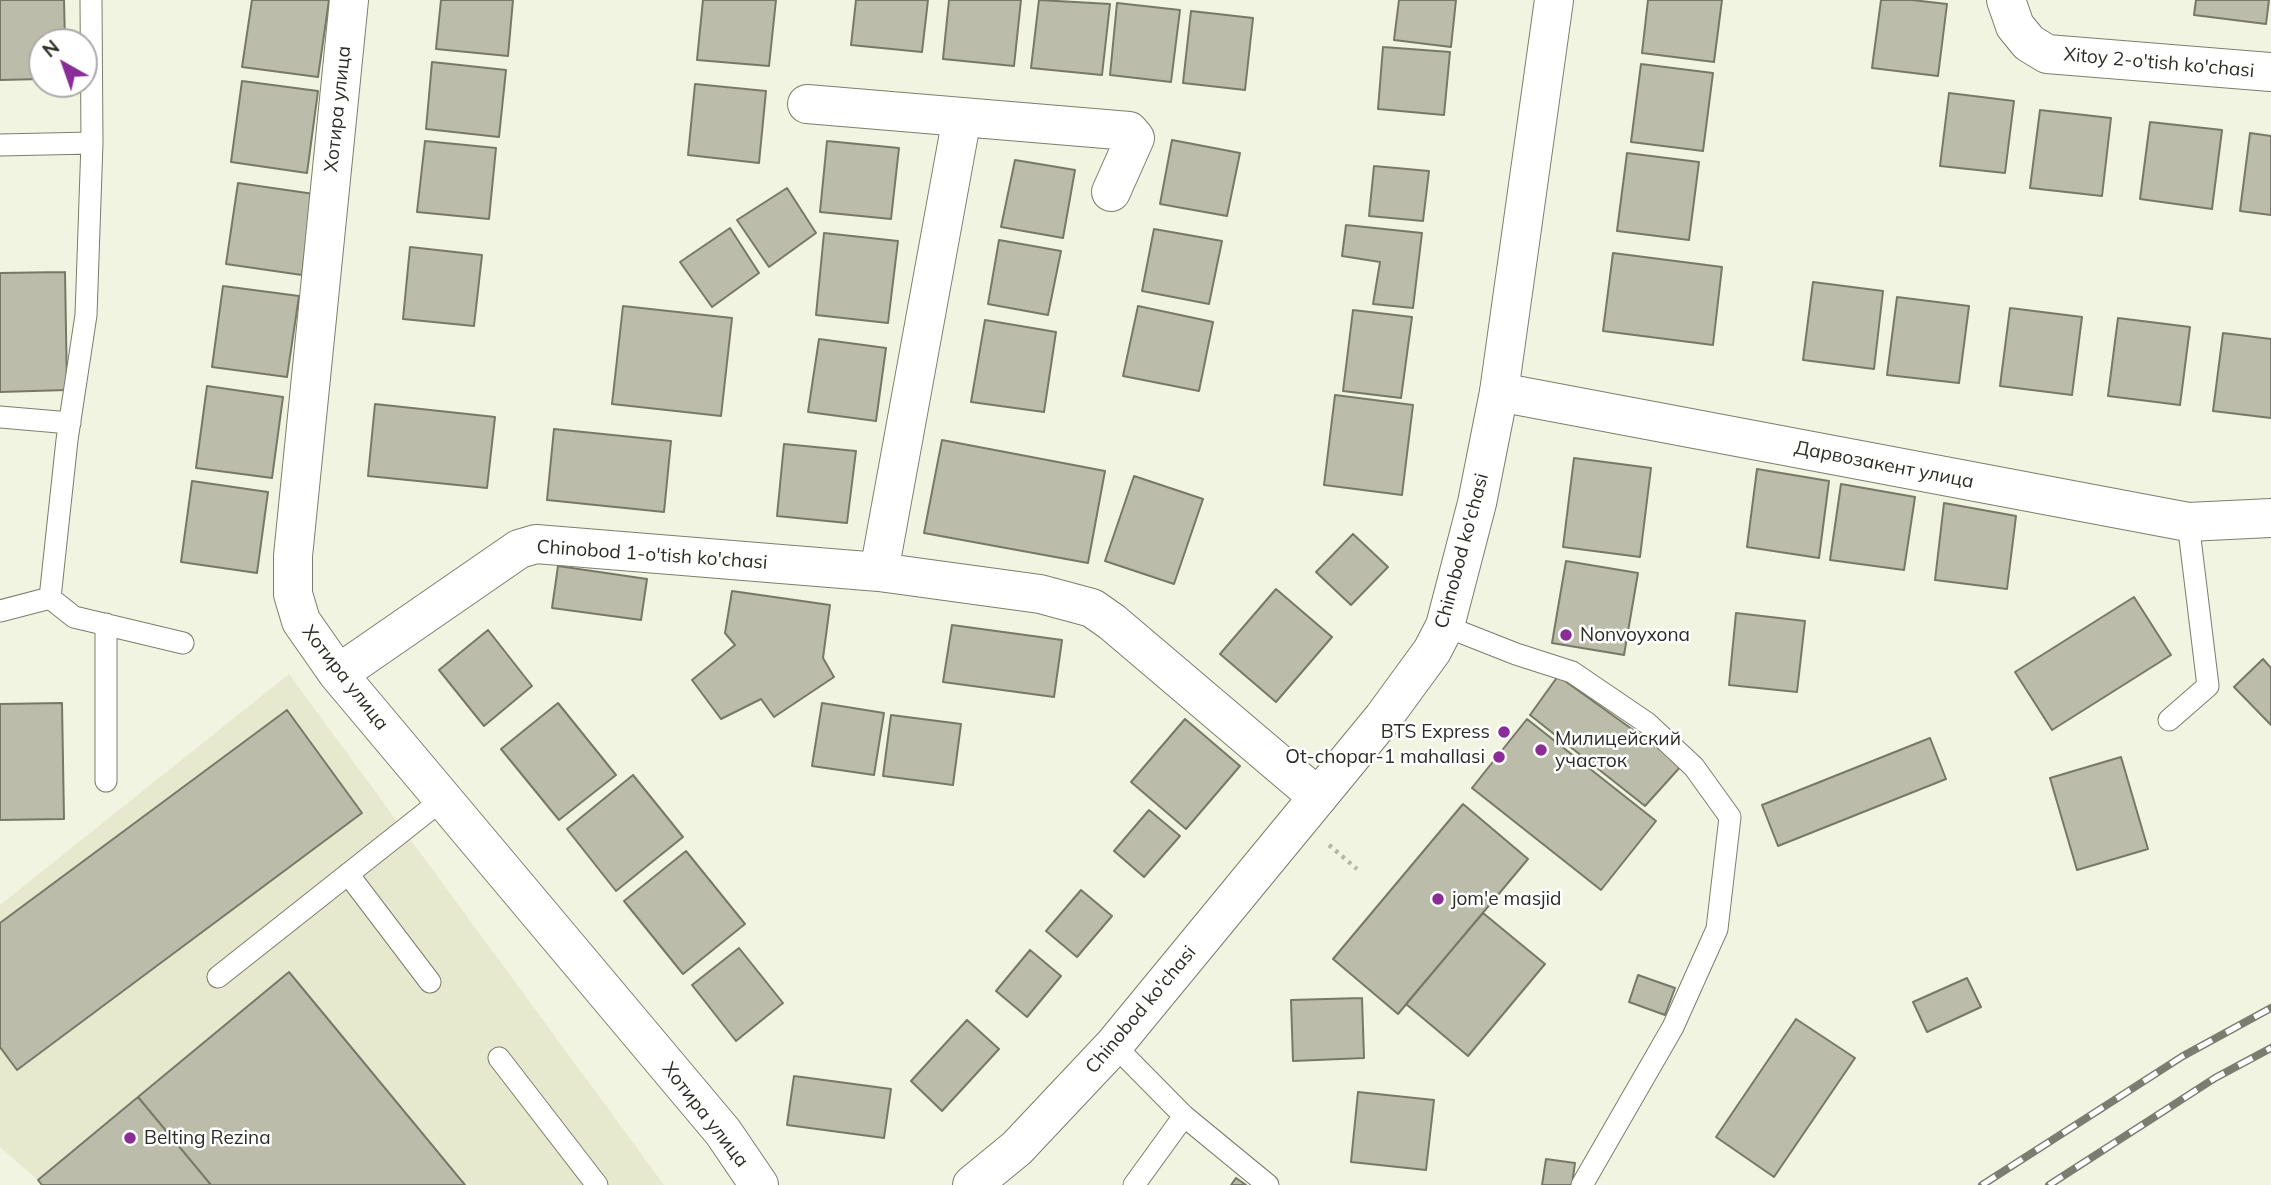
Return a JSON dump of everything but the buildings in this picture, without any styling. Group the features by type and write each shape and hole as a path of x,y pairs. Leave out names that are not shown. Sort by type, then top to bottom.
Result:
{"street":[{"name":"Хотира улица","path":"349,0 293,556 293,594 301,621 338,674 723,1132 759,1185"},
{"name":"Chinobod ko'chasi","path":"972,1185 1017,1148 1114,1045 1417,674 1445,625 1476,503 1499,392 1554,0"},
{"name":"Xitoy 2-o'tish ko'chasi","path":"2006,0 2015,26 2029,43 2047,54 2271,72"},
{"path":"807,104 1129,131 1135,138 1111,192"},
{"path":"880,572 962,117"},
{"name":"Дарвозакент улица","path":"1499,392 2188,522 2271,518"},
{"name":"Chinobod 1-o'tish ko'chasi","path":"338,674 519,549 536,544 880,572 1040,594 1092,608 1318,797"}],"lane":[{"path":"50,598 70,423 86,315 92,143 91,0"},
{"path":"0,145 92,143"},
{"path":"0,417 70,423"},
{"path":"2169,720 2208,686 2188,522"},
{"path":"0,611 50,598"},
{"path":"50,598 74,617 183,643"},
{"path":"106,624 106,781"},
{"path":"1445,625 1516,654 1572,672 1647,723 1694,767 1730,817 1717,929 1673,1027 1583,1185"},
{"path":"218,977 443,799"},
{"path":"348,874 430,982"},
{"path":"1114,1045 1184,1116 1268,1185"},
{"path":"499,1058 597,1185"},
{"path":"1134,1185 1184,1116"}],"shaded area":[{"path":"289,674 664,1185 211,1185 138,1097 38,1180 0,1147 0,905"}],"railway":[{"path":"1982,1185 2183,1056 2271,1008"},
{"path":"2049,1185 2215,1078 2271,1048"}],"place":[{"name":"Nonvoyxona","path":"1566,635"},
{"name":"BTS Express","path":"1504,732"},
{"name":"Милицейский участок","path":"1541,750"},
{"name":"Ot-chopar-1 mahallasi","path":"1499,757"},
{"name":"jom'e masjid","path":"1438,899"},
{"name":"Belting Rezina","path":"130,1138"}]}
